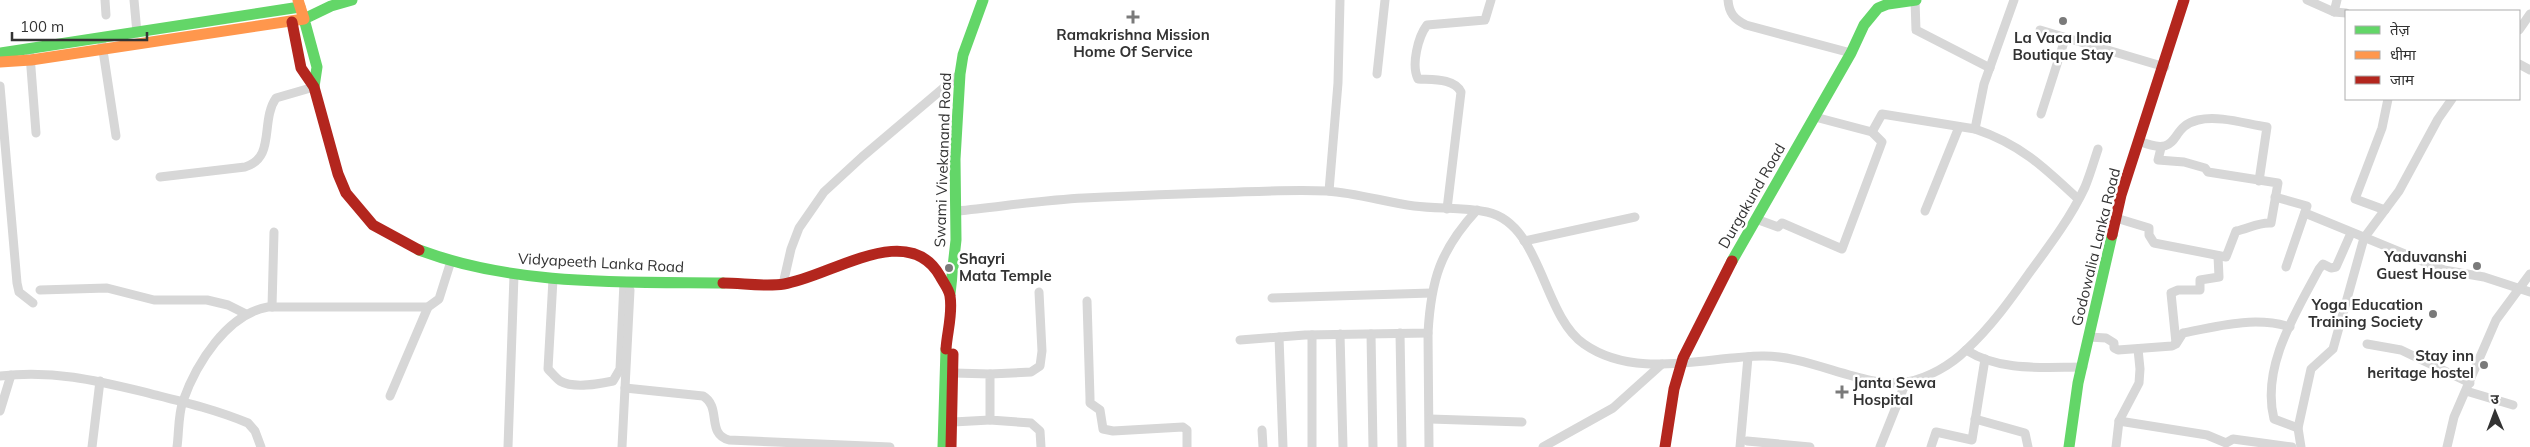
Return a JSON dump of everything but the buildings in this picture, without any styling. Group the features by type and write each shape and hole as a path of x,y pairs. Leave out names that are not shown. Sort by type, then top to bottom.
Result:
{"street":[{"path":"105,0 106,15"},
{"path":"134,0 137,32"},
{"path":"102,44 137,32 286,5 301,9 331,6 352,0"},
{"name":"Swami Vivekanand Road","path":"950,294 957,211 955,159 960,74 963,55 983,0"},
{"path":"1328,191 1338,83 1340,0"},
{"path":"1377,74 1385,0"},
{"path":"1447,209 1461,92 1458,86 1451,82 1418,79 1414,71 1421,32 1427,25 1485,20 1491,0"},
{"path":"1728,0 1729,10 1736,20 1746,25 1851,53"},
{"path":"1916,0 1916,30 1990,68"},
{"name":"Durgakund Road","path":"1665,447 1674,389 1681,362 1734,257 1874,11 1884,5 1916,0"},
{"path":"1975,130 1980,101 2014,0"},
{"name":"Godowalia Lanka Road","path":"2070,447 2071,423 2120,197 2165,67 2184,0"},
{"path":"2306,0 2334,12 2345,13"},
{"path":"2334,12 2337,0"},
{"name":"Vidyapeeth Lanka Road","path":"286,5 292,22 301,68 314,87 338,174 356,208 373,225 392,238 451,261 514,274 553,279 628,282 783,284 815,276 874,253 898,251 917,254 933,264 950,294 950,330"},
{"path":"0,62 30,55 102,44 292,22 301,9"},
{"name":"Vidyapeeth Lanka Road","path":"301,9 317,67 314,87"},
{"path":"2520,29 2530,14"},
{"path":"2040,30 2165,67"},
{"path":"2041,114 2064,38"},
{"path":"102,44 116,136"},
{"path":"0,53 30,55"},
{"path":"30,55 36,133"},
{"path":"783,284 791,248 799,228 824,192 862,157 960,74"},
{"path":"0,86 17,283 20,292 33,303"},
{"path":"160,177 245,167 258,162 262,156 269,113 276,98 314,87"},
{"path":"2385,210 2355,199 2382,128 2388,100"},
{"path":"2301,447 2298,428 2311,369 2333,349 2364,238 2399,191 2438,118 2451,100"},
{"path":"1872,132 1882,114 1975,130 2000,137 2018,148 2078,199"},
{"path":"1756,219 1778,227 1782,223 1842,249 1882,142 1872,132 1815,117"},
{"path":"2139,141 2161,148 2170,143 2189,124 2199,120 2267,127 2260,181"},
{"path":"1925,211 1959,127"},
{"path":"2116,218 2149,228 2149,236 2154,243 2226,257 2236,231 2249,229 2261,222 2271,223 2278,183 2208,172 2205,168 2184,162 2158,160 2161,148"},
{"path":"957,211 1082,198 1291,190 1328,191 1403,204 1476,210 1492,213 1504,219 1524,240 1565,322 1575,336 1608,358 1627,363 1662,364 1748,357 1793,358 1869,378 1906,382 1928,376 1966,350 2006,306 2045,252 2078,199 2085,187 2098,149"},
{"path":"2275,197 2307,206 2286,267"},
{"path":"1429,447 1428,333 1431,294 1440,262 1447,247 1458,230 1476,210"},
{"path":"2306,213 2444,270 2484,277 2530,292"},
{"path":"1524,240 1635,216"},
{"path":"272,307 274,232"},
{"path":"2298,428 2274,419 2270,405 2274,362 2321,266 2323,264 2331,268 2336,267 2351,233"},
{"path":"2176,344 2171,293 2178,290 2200,290 2200,280 2219,277 2218,256"},
{"path":"390,396 428,307 438,299 451,261"},
{"path":"508,447 514,274"},
{"path":"2447,447 2454,417 2496,320 2530,274"},
{"path":"553,279 548,369 561,381 578,384 598,384 613,381 620,369 628,282"},
{"path":"622,447 628,282"},
{"path":"40,290 107,288 154,300 208,300 228,305 246,314"},
{"path":"954,373 1031,372 1040,366 1042,351 1039,292"},
{"path":"1272,298 1431,294"},
{"path":"1087,300 1090,403 1100,410 1103,429 1113,431 1183,427 1187,430 1187,447"},
{"path":"177,447 182,402 194,376 205,357 233,325 246,314 258,309 272,307 428,307"},
{"path":"2176,344 2183,333 2237,322 2276,323 2290,327"},
{"path":"950,330 954,373 951,447"},
{"path":"943,447 946,347 950,330"},
{"path":"1400,333 1402,447"},
{"path":"1240,340 1312,335 1428,333"},
{"path":"1340,334 1343,447"},
{"path":"1371,334 1373,447"},
{"path":"1312,335 1312,447"},
{"path":"1279,337 1283,447"},
{"path":"2089,337 2111,340 2114,343 2114,348 2118,350 2176,344"},
{"path":"2367,344 2401,350 2468,387 2513,404"},
{"path":"2116,447 2119,421 2139,382 2138,349"},
{"path":"1966,350 1985,359 2015,367 2083,367"},
{"path":"1748,357 1744,444 1810,447"},
{"path":"1931,447 1936,432 1972,440 1985,359"},
{"path":"1543,447 1613,408 1662,364"},
{"path":"990,374 990,420"},
{"path":"0,411 11,375"},
{"path":"0,376 66,375 100,381 182,402 248,423 255,431 261,447"},
{"path":"92,447 100,381"},
{"path":"1880,447 1906,382"},
{"path":"625,388 703,396 709,399 713,406 715,428 718,434 723,439 734,444 890,447"},
{"path":"1430,419 1522,422"},
{"path":"953,422 990,420 1031,423 1040,431 1041,447"},
{"path":"1975,420 2025,432 2028,447"},
{"path":"2119,421 2207,435 2226,443 2233,438 2292,447"},
{"path":"1262,430 1263,447"}],"traffic: fast":[{"path":"314,87 317,67 304,19 331,6 352,0"},
{"path":"950,294 956,240 955,159 960,74 963,55 983,0"},
{"path":"1732,261 1851,53 1864,25 1878,8 1888,4 1916,0"},
{"path":"0,53 300,7"},
{"path":"2069,447 2078,383 2112,235"},
{"path":"419,250 456,262 531,276 608,282 723,283"},
{"path":"943,447 946,349"}],"traffic: slow":[{"path":"0,62 31,60 304,19 298,0"}],"traffic: jam":[{"path":"2112,235 2121,195 2184,0"},
{"path":"292,22 301,68 314,87 338,174 346,193 373,225 419,250"},
{"path":"723,283 784,284 867,256 889,252 909,252 926,260 940,276 950,296 951,309 946,349"},
{"path":"1665,447 1674,389 1683,358 1732,261"},
{"path":"951,447 953,354"}],"place":[{"name":"Ramakrishna Mission Home Of Service","path":"1133,17"},
{"name":"La Vaca India Boutique Stay","path":"2063,21"},
{"name":"Yaduvanshi Guest House","path":"2477,266"},
{"name":"Shayri Mata Temple","path":"949,268"},
{"name":"Yoga Education Training Society","path":"2433,314"},
{"name":"Stay inn heritage hostel","path":"2484,365"},
{"name":"Janta Sewa Hospital","path":"1842,392"}]}
